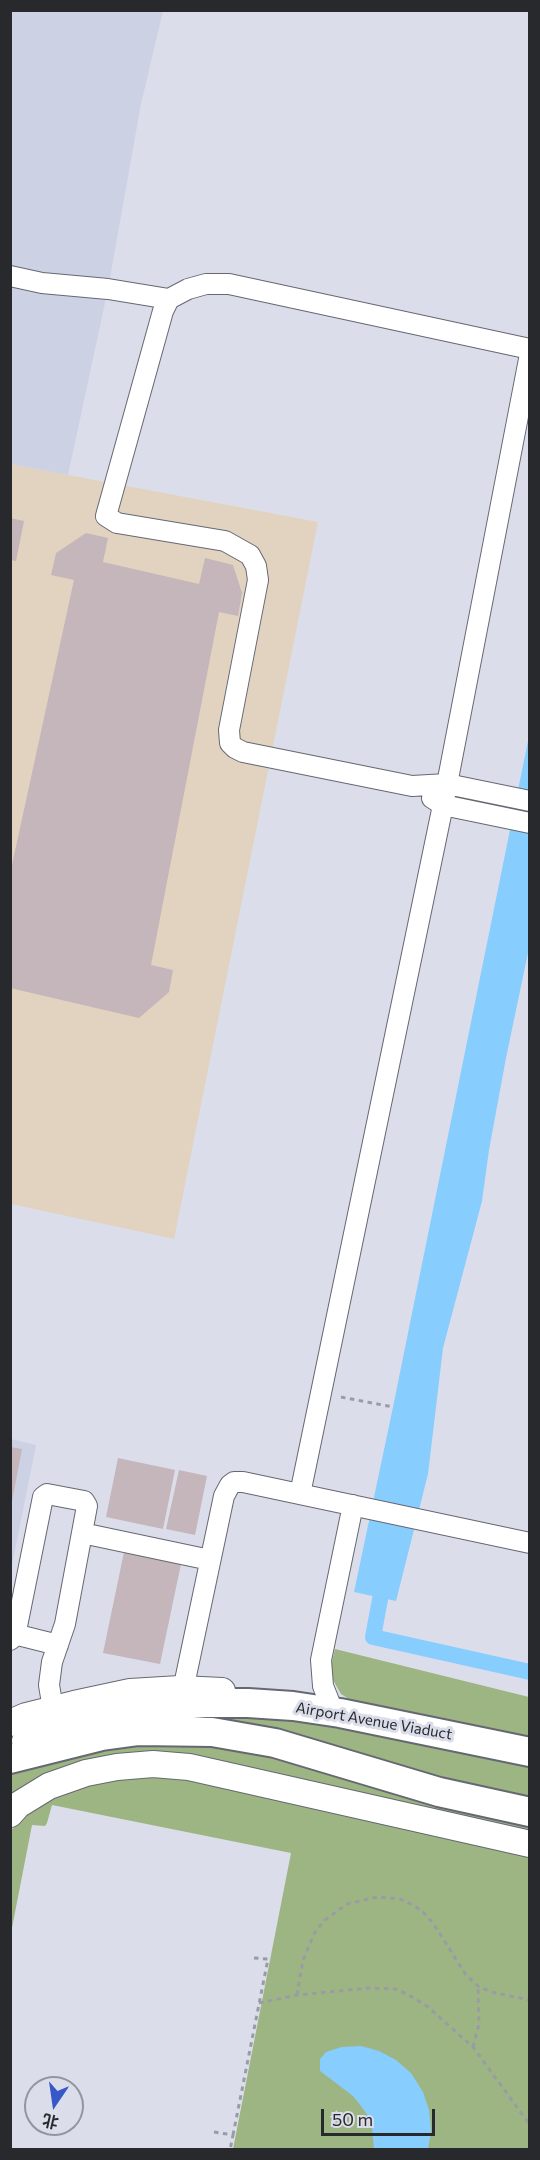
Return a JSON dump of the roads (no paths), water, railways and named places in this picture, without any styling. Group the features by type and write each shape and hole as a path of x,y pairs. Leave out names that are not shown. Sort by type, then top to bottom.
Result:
{"highway":[{"name":"Airport Avenue Viaduct","path":"10,1751 25,1741 63,1724 107,1712 152,1706 205,1703 292,1706 340,1713 530,1752"},
{"path":"10,1759 102,1736 139,1731 212,1732 275,1743 439,1792 530,1812"}],"main road":[{"path":"10,1723 53,1709 130,1692 183,1690 264,1693 329,1701 530,1742"},
{"path":"10,1814 18,1805 49,1786 86,1773 153,1764 189,1767 233,1776 530,1844"}],"street":[{"path":"10,276 42,283 108,289 169,299 206,284 229,284 530,349"},
{"path":"169,299 163,311 106,516 117,523 225,541 250,555 256,567 258,580 229,730 231,743 243,752 412,786 447,784 530,801"},
{"path":"300,1494 443,805 530,354"},
{"path":"412,786 443,805 530,823"},
{"path":"183,1690 224,1496 234,1482 243,1482 530,1543"},
{"path":"53,1709 49,1685 52,1662 58,1645 65,1624 87,1506 84,1501 47,1494 43,1497 12,1636 58,1645"},
{"path":"329,1701 323,1686 321,1660 358,1507"},
{"path":"82,1533 210,1560"}],"water":[{"path":"529,736 529,948 506,1058 482,1201 443,1348 428,1474 396,1601 354,1592"},
{"path":"361,2046 379,2051 396,2060 411,2073 423,2092 429,2110 431,2131 428,2149 374,2149 368,2116 353,2096 320,2071 320,2059 326,2052 342,2047"}],"waterway":[{"path":"384,1578 373,1637 530,1672"}]}
